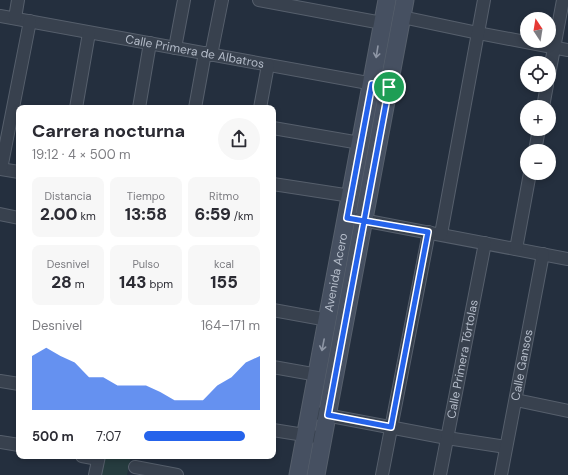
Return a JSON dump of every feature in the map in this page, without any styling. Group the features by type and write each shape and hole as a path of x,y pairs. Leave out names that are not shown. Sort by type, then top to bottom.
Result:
{"street":[{"path":"15,18 18,0"},
{"path":"175,48 184,0"},
{"path":"196,105 222,0"},
{"path":"259,0 382,23"},
{"name":"Avenida Acero","path":"316,475 328,415 355,219 351,196 387,0"},
{"name":"Avenida Acero","path":"298,475 328,320 389,87 405,0"},
{"path":"441,234 484,0"},
{"path":"556,37 563,0"},
{"name":"Calle Primera de Albatros","path":"0,16 389,87"},
{"path":"402,17 520,41"},
{"path":"16,172 0,169 30,21"},
{"path":"77,105 89,33"},
{"path":"140,105 150,43"},
{"path":"556,47 568,50"},
{"path":"261,105 268,65"},
{"path":"276,129 360,143"},
{"path":"516,249 529,180"},
{"path":"276,184 351,196"},
{"path":"0,214 16,217"},
{"path":"355,219 485,242 568,259"},
{"path":"382,475 428,232"},
{"name":"Calle Primera Tórtolas","path":"440,475 485,242"},
{"name":"Calle Gansos","path":"501,475 543,254"},
{"path":"276,311 328,320"},
{"path":"276,368 318,375"},
{"path":"0,381 16,384"},
{"path":"516,400 568,411"},
{"path":"310,412 447,438 506,447"},
{"path":"276,431 323,438"},
{"path":"0,442 16,445"},
{"path":"95,475 98,459"},
{"path":"135,466 177,475"}],"green space":[{"path":"102,459 130,459 127,475 99,475"}],"route":[{"path":"389,87 364,220 328,415 391,427 428,232 364,220 347,218 372,84 389,87"}]}
